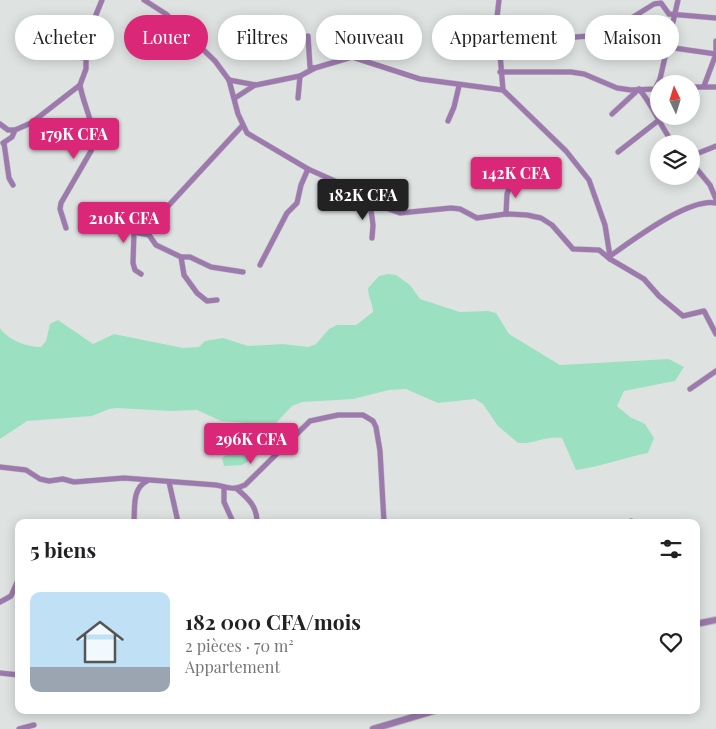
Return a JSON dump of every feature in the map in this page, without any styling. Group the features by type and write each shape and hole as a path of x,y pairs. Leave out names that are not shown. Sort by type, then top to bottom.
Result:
{"street":[{"path":"96,15 102,0"},
{"path":"144,0 166,14 209,54 229,80 242,126 252,137 308,170 346,186 370,202 400,212 451,208 460,209 477,218 506,214 527,214 540,218 552,225 573,249 599,250 644,279 659,296 683,316 704,311 716,334"},
{"path":"498,15 499,0"},
{"path":"636,15 654,4 661,3 669,14 676,15 678,0"},
{"path":"679,15 716,18"},
{"path":"308,36 310,67 315,68"},
{"path":"704,86 716,60 716,41"},
{"path":"679,49 716,54"},
{"path":"235,98 256,85 300,76 315,68 352,57 420,79 459,86 503,90"},
{"path":"0,124 8,130 15,130 30,123 80,85 85,74 86,60"},
{"path":"500,60 503,90 566,151 589,180 605,225 610,257"},
{"path":"661,75 664,60"},
{"path":"500,72 571,72 584,74 617,88 650,89"},
{"path":"298,98 300,76"},
{"path":"229,80 256,85"},
{"path":"66,228 60,209 61,203 91,151 94,134 92,124 87,115 80,85"},
{"path":"448,121 454,107 459,86"},
{"path":"700,86 716,87"},
{"path":"612,114 639,89"},
{"path":"639,89 650,102"},
{"path":"618,152 653,125"},
{"path":"242,126 240,131 221,148 169,205 161,211 152,222 149,234 156,245 181,257 190,257 211,267 243,272"},
{"path":"12,185 2,144 12,137 15,130"},
{"path":"700,152 716,146"},
{"path":"260,265 287,214 297,203 301,185 308,170"},
{"path":"700,173 710,185 716,199"},
{"path":"506,214 507,194 513,178"},
{"path":"370,202 373,225 372,238"},
{"path":"610,257 658,222 707,203 716,203"},
{"path":"141,274 134,270 134,232 149,234"},
{"path":"181,257 184,263 184,275 197,293 207,301 217,300"},
{"path":"690,389 716,371"},
{"path":"0,467 26,470 40,479 49,481 63,479 74,482 124,478 237,489 245,485 310,421 338,415 363,415 373,421 376,428 380,451 384,519"},
{"path":"134,519 136,492 141,484 146,481"},
{"path":"169,482 177,519"},
{"path":"224,488 224,502 232,519"},
{"path":"237,489 251,503 256,512 257,519"},
{"path":"0,602 10,596 15,586"},
{"path":"700,623 716,620"},
{"path":"0,673 15,675"},
{"path":"373,729 423,714"},
{"path":"395,722 395,729"},
{"path":"19,729 34,725"}],"green space":[{"path":"396,275 410,285 420,299 460,312 488,311 496,313 509,334 560,365 669,359 684,367 675,381 624,391 617,406 630,417 645,424 654,438 648,453 576,470 562,438 557,437 518,443 498,426 483,404 475,399 438,403 406,389 389,390 353,399 302,402 292,406 274,425 263,449 258,455 242,465 224,466 222,458 249,439 251,431 247,423 221,421 197,410 171,411 117,408 92,416 27,421 0,439 0,328 13,339 36,347 41,347 46,341 50,324 58,320 93,344 114,334 183,348 199,347 205,341 223,338 248,346 283,344 308,347 316,344 329,329 337,325 356,325 373,312 368,288 379,276"}]}
